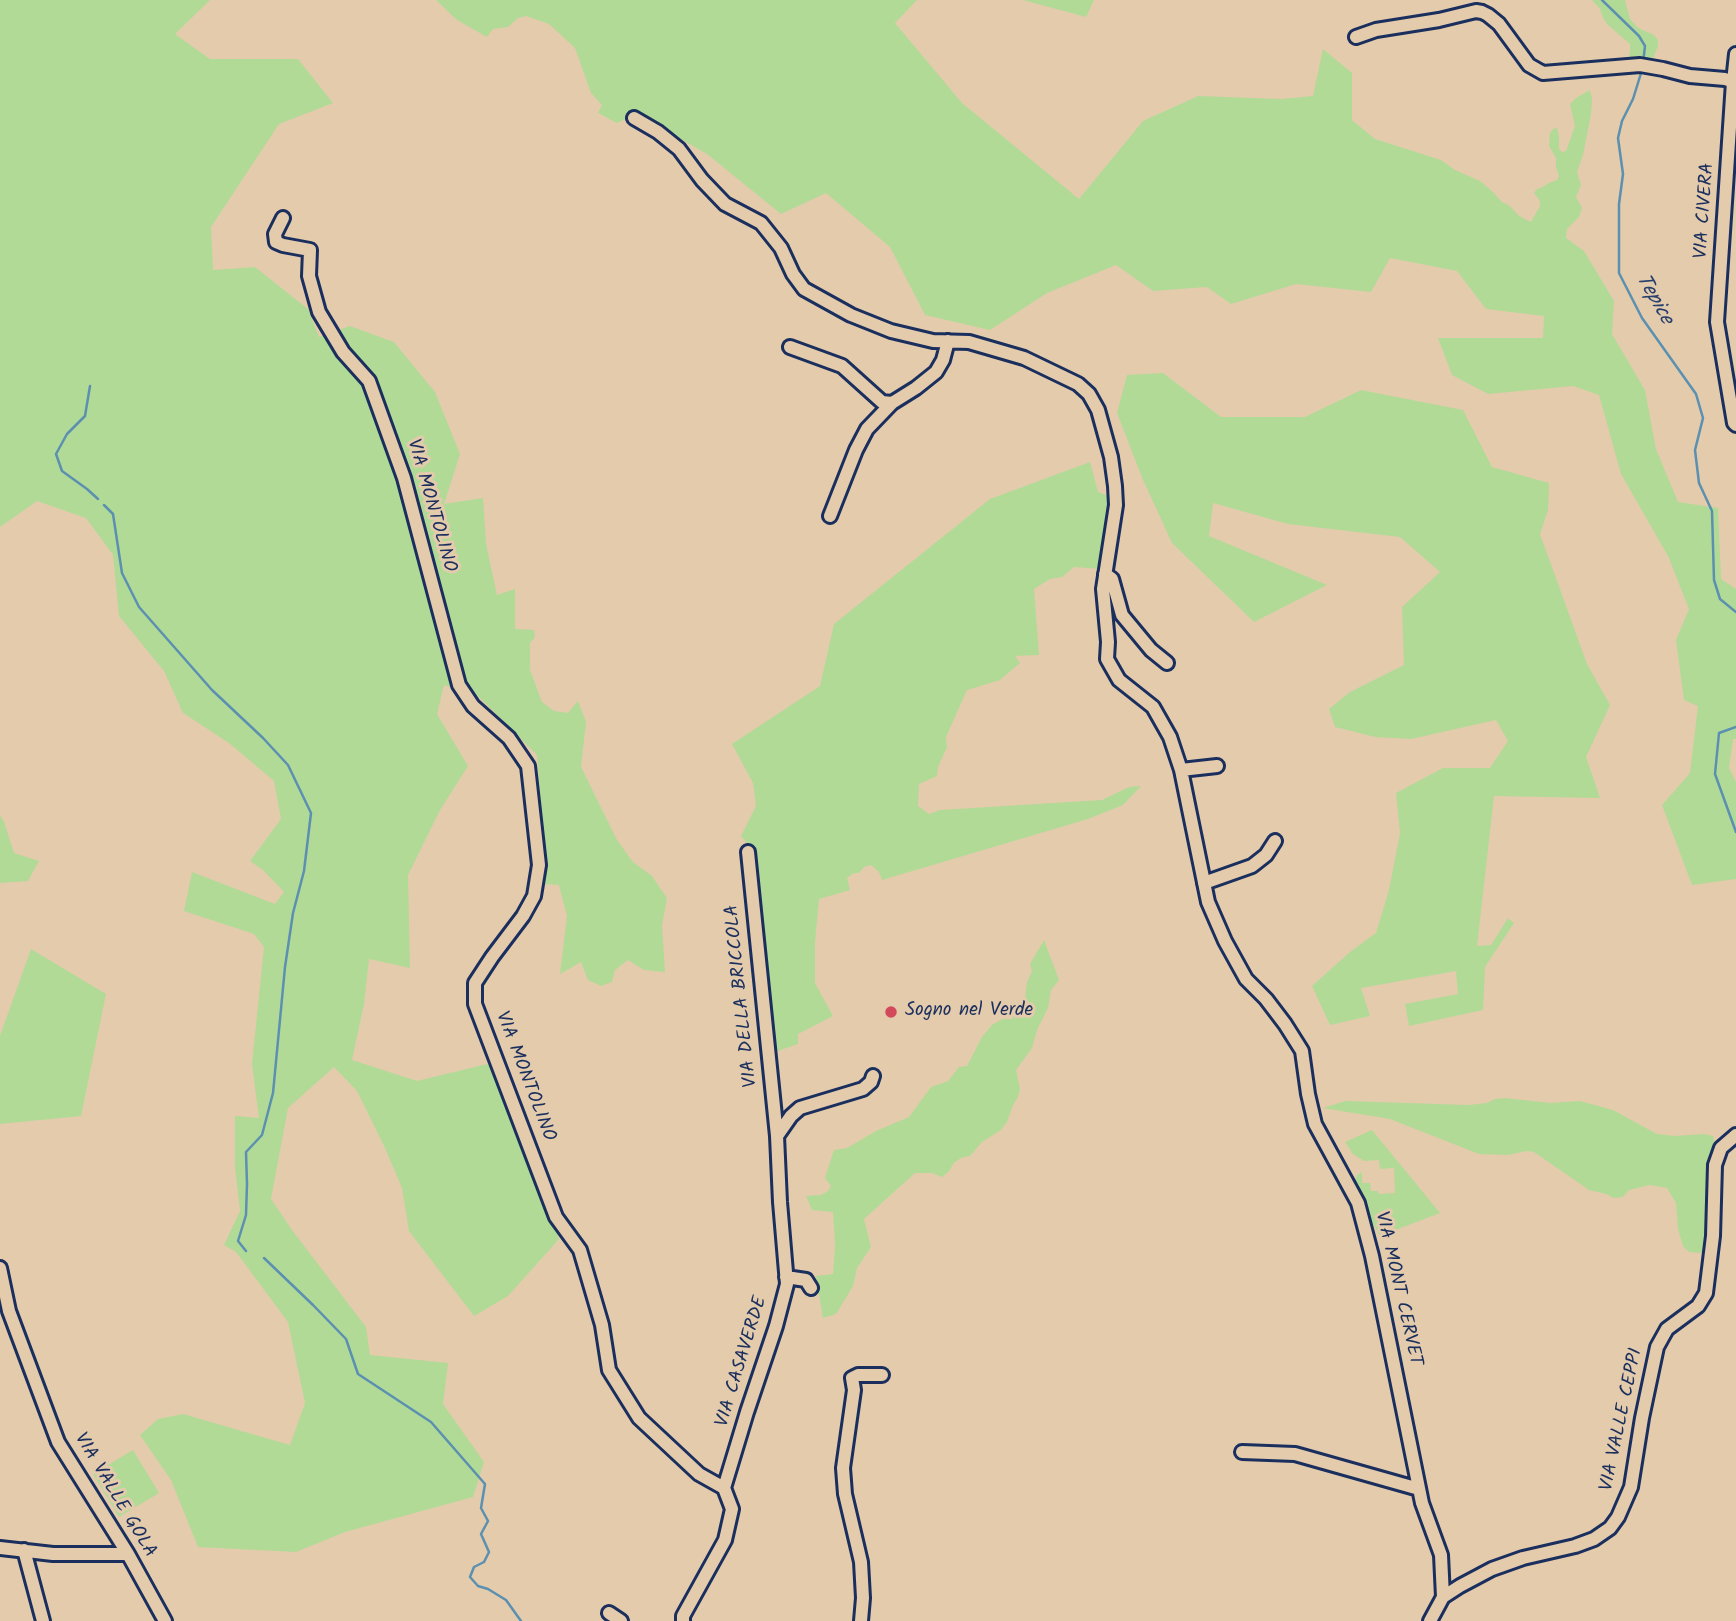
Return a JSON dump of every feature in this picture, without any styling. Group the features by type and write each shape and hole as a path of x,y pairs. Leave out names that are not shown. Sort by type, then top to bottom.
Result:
{"street":[{"path":"1356,37 1376,30 1476,11 1488,15 1499,24 1529,65 1543,73 1642,65 1733,82"},
{"name":"VIA CIVERA","path":"1736,54 1733,146 1717,322 1731,371 1736,425"},
{"name":"VIA MONT CERVET","path":"634,118 680,149 702,180 725,204 761,223 781,248 793,274 804,289 851,315 891,331 933,341 969,342 1024,358 1078,384 1089,394 1098,410 1111,457 1115,486 1115,505 1103,589 1107,659 1119,680 1153,706 1170,737 1181,770 1208,902 1246,979 1266,999 1302,1051 1315,1124 1358,1203 1372,1256 1422,1503 1441,1555 1443,1597"},
{"name":"VIA MONTOLINO","path":"283,218 275,234 276,242 310,250 309,276 319,312 343,352 369,380 404,478 459,685 473,706 509,738 528,766 539,865 534,896 523,916 475,983 475,1003 556,1217 580,1250 602,1325 610,1370 639,1418 699,1474 724,1488"},
{"path":"830,516 867,429 892,403 936,372 943,360 948,341"},
{"path":"790,347 842,366 881,402 892,403"},
{"path":"1105,573 1112,579 1122,615 1151,650 1167,663"},
{"path":"1181,770 1217,766"},
{"path":"1204,883 1252,866 1266,855 1275,841"},
{"name":"VIA DELLA BRICCOLA","path":"748,852 777,1136"},
{"path":"777,1136 800,1108 863,1088 871,1082 873,1076"},
{"name":"VIA VALLE CEPPI","path":"1443,1597 1492,1569 1594,1539 1610,1528 1618,1517 1631,1487 1657,1347 1667,1329 1698,1306 1706,1293 1713,1236 1715,1165 1721,1148 1736,1135"},
{"name":"VIA CASAVERDE","path":"682,1621 725,1540 732,1508 724,1488 787,1284 777,1136"},
{"name":"VIA VALLE GOLA","path":"0,1268 9,1311 58,1442 128,1555 165,1621"},
{"path":"786,1277 806,1280 811,1288"},
{"path":"861,1621 861,1562 845,1494 843,1468 854,1390 852,1378 858,1375 883,1376"},
{"path":"1242,1452 1295,1454 1419,1489"},
{"path":"0,1548 53,1554 128,1555"},
{"path":"24,1550 43,1621"},
{"path":"1430,1621 1443,1597"},
{"path":"609,1613 621,1621"}],"green space":[{"path":"0,0 210,0 175,34 210,59 298,59 333,103 279,124 211,227 213,270 255,267 308,309 319,337 350,326 394,342 435,392 460,454 444,504 483,498 486,544 497,595 515,589 515,629 534,630 535,637 530,643 530,670 542,702 554,711 568,713 578,701 586,722 581,767 617,840 633,862 652,876 667,898 662,926 665,972 644,970 628,960 615,970 612,982 601,986 588,980 581,962 560,974 567,916 559,885 543,884 544,846 537,755 479,697 444,685 437,714 468,766 440,810 408,875 410,968 369,959 364,1004 352,1060 417,1081 487,1064 493,1069 559,1239 508,1296 474,1316 409,1231 402,1188 357,1091 334,1067 288,1108 271,1199 366,1327 370,1355 448,1363 443,1404 484,1462 473,1497 345,1532 296,1552 198,1547 171,1480 140,1435 158,1419 183,1414 290,1445 305,1403 288,1322 236,1252 224,1245 240,1211 235,1167 235,1116 259,1118 252,1064 264,947 254,934 184,911 192,872 275,904 284,892 263,870 250,861 281,819 274,781 229,743 183,713 164,671 119,616 113,555 86,518 37,501 0,527"},
{"path":"436,0 917,0 895,23 962,103 1079,199 1143,121 1198,96 1281,99 1313,96 1323,49 1352,73 1352,120 1375,139 1441,160 1455,170 1480,181 1519,216 1531,222 1540,206 1534,193 1557,180 1559,176 1556,158 1549,146 1550,133 1557,128 1559,149 1566,151 1575,126 1570,104 1590,90 1591,114 1577,172 1581,185 1576,197 1582,208 1579,217 1567,229 1566,238 1584,251 1614,301 1612,334 1645,390 1656,449 1678,502 1718,508 1721,579 1736,589 1736,739 1733,739 1729,768 1736,782 1736,879 1692,885 1662,805 1690,773 1698,706 1684,700 1676,640 1689,609 1668,556 1621,474 1599,395 1573,386 1488,394 1452,375 1438,338 1543,338 1544,316 1486,309 1457,271 1390,258 1371,292 1296,284 1231,304 1207,287 1153,291 1116,265 1047,293 990,330 925,315 890,247 826,193 781,214 707,154 637,114 617,123 598,113 602,105 591,93 575,48 549,24 526,16 518,18 508,27 493,29 487,37 457,20"},
{"path":"1023,0 1094,0 1086,17"},
{"path":"1592,0 1625,0 1630,19 1638,28 1654,35 1658,40 1651,63 1628,61 1630,44 1608,25"},
{"path":"1163,373 1221,417 1305,417 1361,390 1463,410 1492,467 1549,483 1548,510 1540,534 1587,664 1610,705 1586,757 1600,798 1494,796 1477,946 1491,945 1508,918 1514,923 1485,967 1483,1010 1409,1026 1405,1004 1458,994 1456,971 1361,988 1370,1016 1330,1025 1312,986 1376,933 1389,890 1400,833 1396,793 1443,768 1490,768 1508,741 1496,720 1411,739 1375,737 1335,727 1329,709 1350,692 1404,665 1402,607 1440,572 1400,537 1288,524 1213,503 1209,536 1327,585 1254,622 1172,543 1143,480 1117,413 1127,375"},
{"path":"1090,462 1098,492 1109,496 1101,569 1074,567 1062,577 1050,579 1034,589 1039,655 1015,656 1020,663 1000,680 967,690 946,737 947,747 937,776 919,784 918,806 929,814 940,810 1102,800 1129,787 1141,786 1123,805 1088,819 882,880 879,872 871,865 847,878 850,890 819,899 815,983 833,1016 798,1034 798,1044 775,1052 750,847 741,836 756,806 753,783 732,744 820,686 834,624 990,499"},
{"path":"0,815 14,853 39,861 28,881 0,883"},
{"path":"1044,940 1059,980 1051,990 1048,1008 1032,1048 1016,1070 1020,1089 1007,1122 1001,1130 982,1142 970,1156 954,1163 942,1177 932,1173 915,1173 864,1219 871,1247 857,1268 853,1286 836,1314 823,1318 816,1276 833,1274 833,1212 812,1210 806,1196 821,1195 828,1191 831,1186 825,1178 834,1150 847,1148 876,1131 909,1117 931,1087 948,1081 959,1067 967,1066 982,1037 992,1025 1002,1019 1012,1019 1025,999 1027,982 1032,971 1030,964"},
{"path":"31,949 106,994 81,1116 0,1124 0,1036"},
{"path":"1505,1098 1551,1103 1580,1101 1613,1110 1657,1134 1713,1136 1715,1145 1712,1153 1706,1251 1689,1252 1683,1246 1678,1229 1676,1203 1667,1188 1650,1185 1629,1190 1623,1197 1614,1198 1589,1190 1534,1152 1479,1154 1390,1119 1323,1108 1345,1101 1468,1105"},
{"path":"1372,1130 1440,1213 1380,1236 1353,1188 1357,1175 1362,1172 1362,1183 1370,1183 1371,1191 1378,1191 1378,1194 1395,1193 1394,1168 1380,1169 1379,1160 1364,1161 1353,1154 1345,1142"},
{"path":"133,1450 159,1493 119,1517 93,1474"}],"waterway":[{"name":"Tepice","path":"1602,0 1639,36 1645,46 1643,63"},
{"name":"Tepice","path":"1642,70 1618,138 1623,174 1619,204 1619,273 1642,318 1696,394 1703,418 1695,450 1699,483 1712,511 1714,580 1720,599 1736,612"},
{"path":"90,386 85,416 67,434 56,454 62,471 98,499"},
{"path":"104,505 113,514 122,573 139,607 212,690 288,765 311,813 304,871 293,913 285,967 273,1093 262,1135 246,1152 246,1215 238,1241 246,1251"},
{"name":"Tepice","path":"1736,727 1719,733 1715,774 1736,832"},
{"path":"264,1258 346,1339 358,1374 431,1422 485,1484 481,1508 488,1521 481,1534 489,1552 484,1562 474,1567 470,1577 478,1586 506,1600 521,1621"}],"place":[{"name":"Sogno nel Verde","path":"891,1012"}]}
